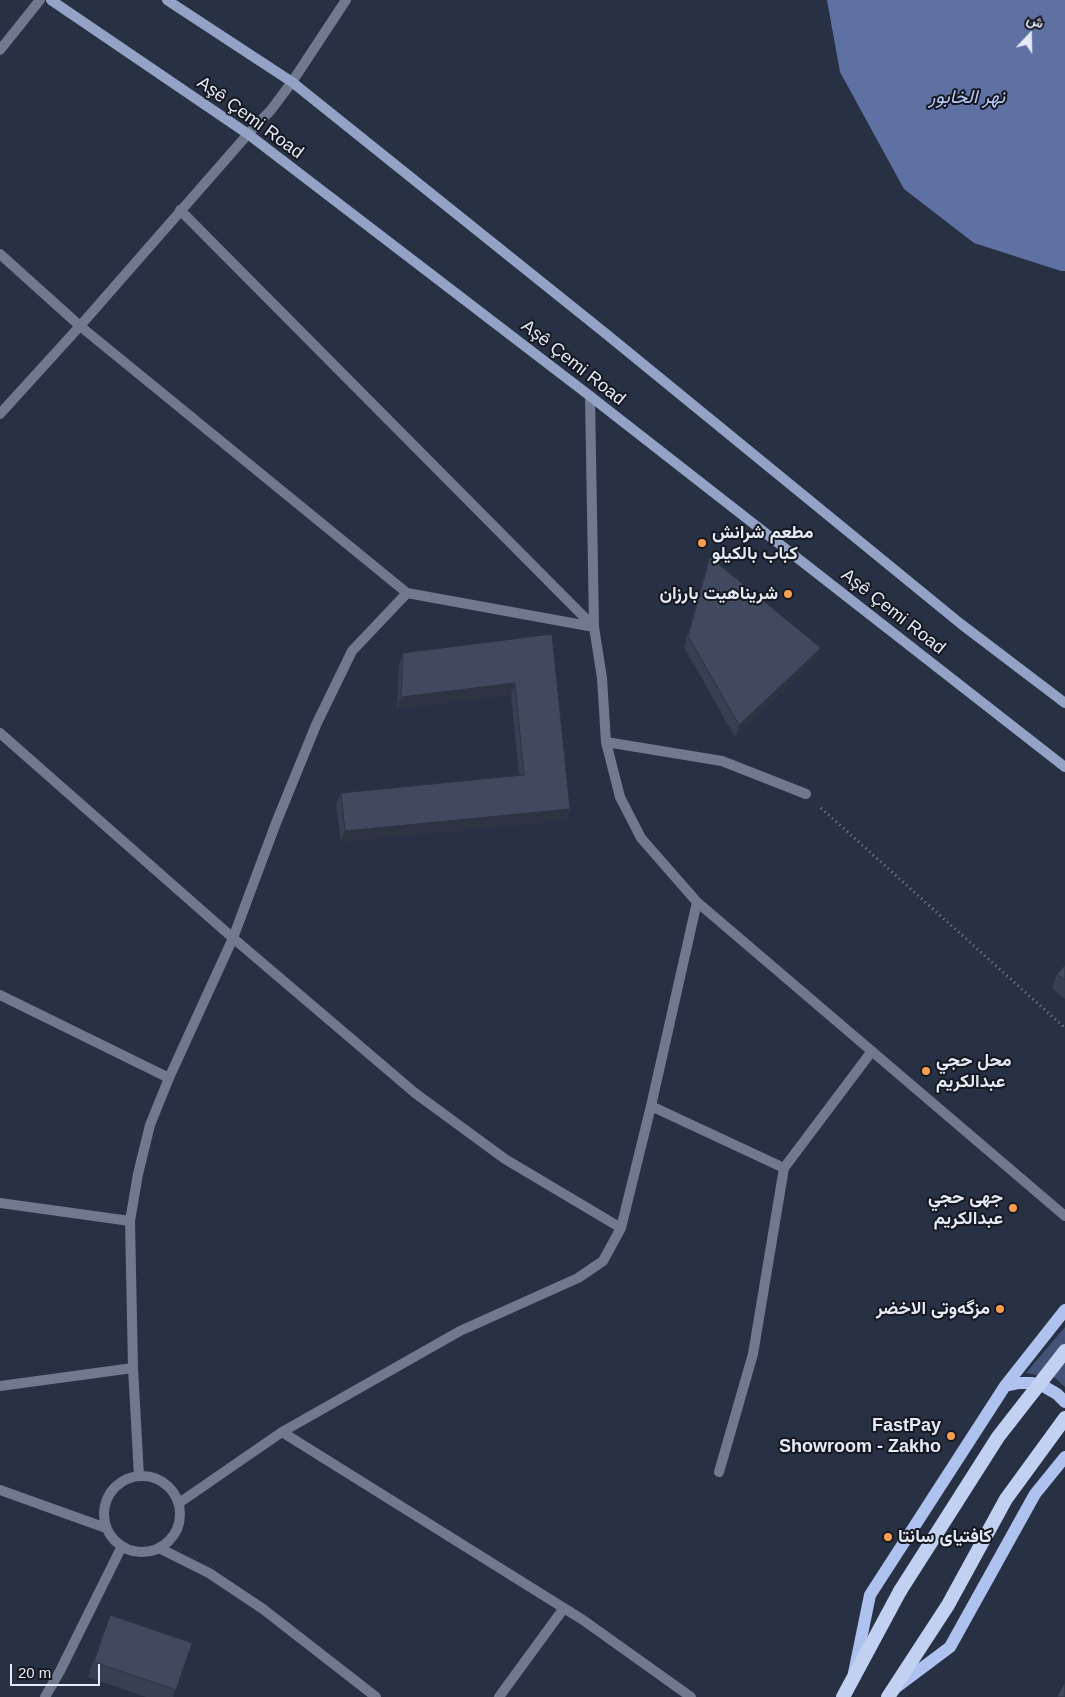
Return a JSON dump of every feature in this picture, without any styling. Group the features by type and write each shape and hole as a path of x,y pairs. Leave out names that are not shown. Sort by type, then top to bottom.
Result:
{"highway":[{"path":"843,1697 900,1591 998,1437 1065,1351"},
{"path":"889,1694 948,1605 1006,1499 1065,1418"}],"main road":[{"name":"Aşê Çemi Road","path":"51,0 248,134 590,396 1065,767"},
{"name":"Aşê Çemi Road","path":"167,0 292,82 961,624 1065,703"},
{"path":"852,1680 870,1595 1005,1386 1065,1310"},
{"path":"1005,1386 1019,1382 1032,1383 1045,1387 1057,1394 1065,1402"},
{"path":"889,1694 950,1647 1035,1494 1065,1457"}],"street":[{"path":"0,50 40,0"},
{"path":"0,414 271,110 292,82 346,0"},
{"path":"180,210 594,627"},
{"path":"0,254 80,326 407,593 594,627"},
{"path":"590,396 594,627 602,678 606,742 620,797 641,838 697,902 1065,1216"},
{"path":"139,1476 133,1368 130,1222 138,1174 150,1125 169,1078 233,938 316,725 352,651 407,593"},
{"path":"0,733 233,938 423,1098 505,1159 621,1228"},
{"path":"606,742 722,761 806,794"},
{"path":"179,1503 282,1432 460,1331 578,1278 603,1261 621,1228 651,1106 697,902"},
{"path":"0,995 169,1078"},
{"path":"719,1472 753,1354 784,1168 872,1051"},
{"path":"651,1106 784,1168"},
{"path":"0,1203 130,1222"},
{"path":"0,1386 133,1368"},
{"path":"282,1432 564,1608 691,1697"},
{"path":"139,1476 151,1477 163,1482 173,1491 179,1503 180,1516 177,1529 170,1540 159,1548 147,1552 134,1551 122,1546 112,1538 106,1528 105,1504 109,1494 117,1484 127,1479 139,1476"},
{"path":"0,1490 106,1528"},
{"path":"46,1697 122,1546"},
{"path":"159,1548 209,1573 263,1609 376,1697"},
{"path":"499,1697 564,1608"}],"path":[{"path":"806,794 1065,1028"}],"shaded area":[{"path":"1065,1327 1065,1387 1055,1378 1026,1373"}],"water":[{"name":"نهر الخابور","path":"827,0 1065,0 1065,271 974,243 904,189 840,72"}],"building":[{"path":"710,557 821,648 739,725 688,636"},
{"path":"552,634 570,809 345,831 341,793 524,775 515,683 401,697 403,653"},
{"path":"1065,965 1065,980 1057,974"},
{"path":"110,1615 192,1643 176,1690 94,1662"},
{"path":"1065,1682 1065,1697 1057,1697"}],"place":[{"name":"مطعم شرانش كباب بالكيلو","path":"702,543"},
{"name":"شريناهيت بارزان","path":"788,594"},
{"name":"محل حجي عبدالكريم","path":"926,1071"},
{"name":"جهى حجي عبدالكريم","path":"1013,1208"},
{"name":"مزگەوتی الاخضر","path":"1000,1309"},
{"name":"FastPay Showroom - Zakho","path":"951,1436"},
{"name":"کافتیای سانتا","path":"888,1537"}]}
